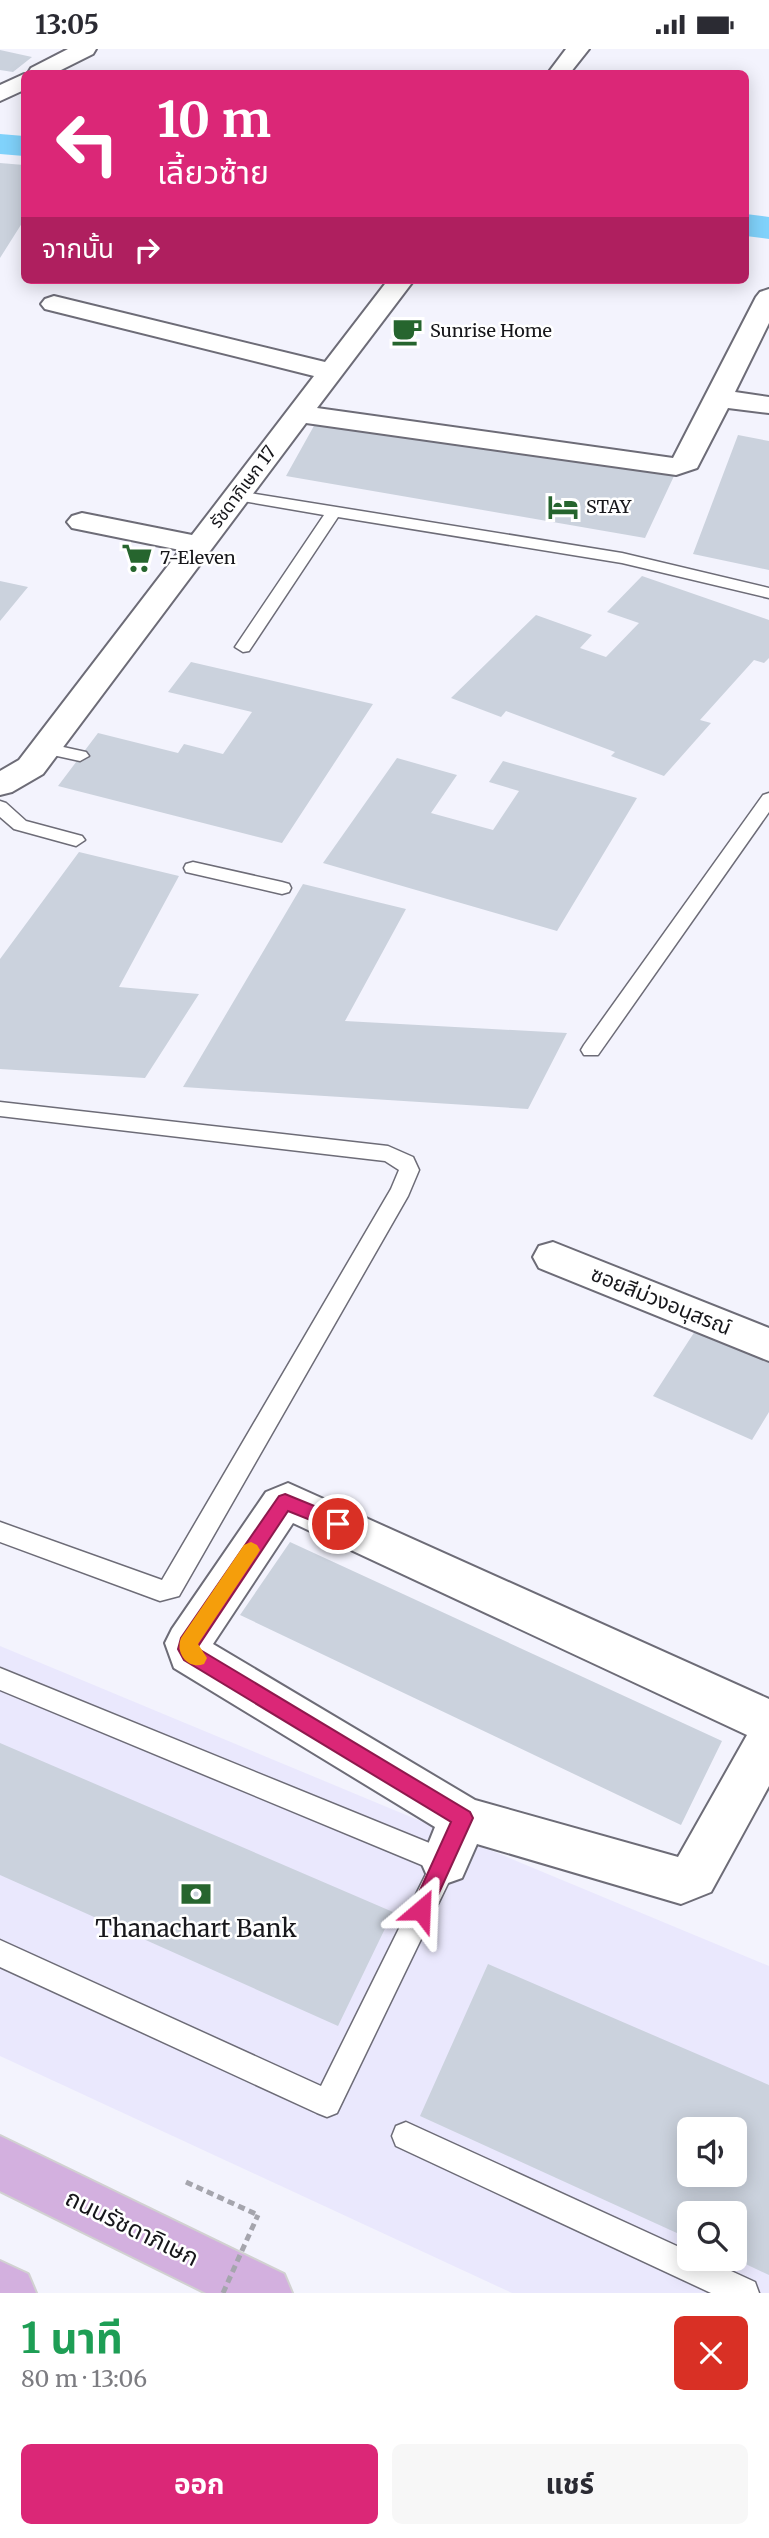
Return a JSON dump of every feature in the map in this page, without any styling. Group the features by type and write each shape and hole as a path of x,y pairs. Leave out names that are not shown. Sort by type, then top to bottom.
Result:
{"main road":[{"name":"ถนนรัชดาภิเษก","path":"0,2163 264,2293"},
{"path":"0,2288 9,2293"}],"street":[{"path":"45,70 85,49"},
{"path":"561,70 578,49"},
{"path":"0,94 21,83"},
{"name":"รัชดาภิเษก 17","path":"0,785 31,767 398,284"},
{"path":"49,291 331,372"},
{"path":"298,414 676,467 687,462 716,398 769,296"},
{"path":"716,398 769,405"},
{"path":"82,522 199,545"},
{"name":"ซอยสีม่วงอนุสรณ์","path":"553,1257 769,1345"},
{"path":"769,1725 758,1716 285,1501 188,1643 187,1649 190,1654 463,1818 681,1881 690,1880 694,1876 769,1741"},
{"path":"444,1862 463,1818"}],"lane":[{"path":"237,496 622,558 769,593"},
{"path":"243,646 334,511"},
{"path":"45,748 80,756"},
{"path":"591,1050 769,799"},
{"path":"0,807 20,825 76,840"},
{"path":"194,867 282,888"},
{"path":"0,1109 388,1154 407,1162 409,1170 401,1190 170,1589 160,1591 0,1532"},
{"path":"0,1679 444,1862 327,2103 0,1953"},
{"path":"406,2136 744,2293"}],"path":[{"path":"186,2182 258,2215 223,2293"}],"shaded area":[{"path":"0,1646 769,1966 769,2293 512,2293 0,2056"}],"building":[{"path":"0,50 32,57 13,72 0,70"},
{"path":"0,163 21,165 21,225 0,258"},
{"name":"STAY","path":"315,424 674,476 645,538 286,476"},
{"path":"738,435 769,441 769,570 693,554"},
{"path":"642,576 769,620 769,658 764,663 754,660 700,720 711,723 664,776 611,756 615,752 506,711 501,717 451,698 536,615 592,635 580,648 606,657 639,623 607,612"},
{"path":"0,581 28,587 0,621"},
{"path":"191,662 373,704 282,843 58,786 98,733 178,753 184,744 223,754 252,712 168,692"},
{"path":"397,758 457,775 431,813 493,830 519,791 489,782 503,761 637,798 557,931 323,863"},
{"path":"79,852 179,876 119,987 199,994 145,1078 0,1069 0,959"},
{"path":"303,884 406,909 345,1021 567,1033 528,1109 183,1087"},
{"path":"697,1328 769,1359 769,1412 752,1440 653,1396"},
{"path":"290,1542 722,1741 681,1825 240,1615"},
{"name":"Thanachart Bank","path":"0,1743 393,1912 338,2026 0,1875"},
{"path":"488,1964 769,2085 769,2275 747,2265 747,2201 677,2201 677,2233 420,2116"}],"waterway":[{"path":"0,144 21,146"},
{"path":"749,225 769,228"}],"slow traffic":[{"path":"198,1658 190,1654 188,1643 251,1550"}],"place":[{"name":"Sunrise Home","path":"407,331"},
{"name":"STAY","path":"563,507"},
{"name":"7-Eleven","path":"137,558"},
{"name":"Thanachart Bank","path":"196,1894"}],"route":[{"path":"338,1524 285,1501 188,1643 187,1649 190,1654 463,1818 421,1910"}]}
